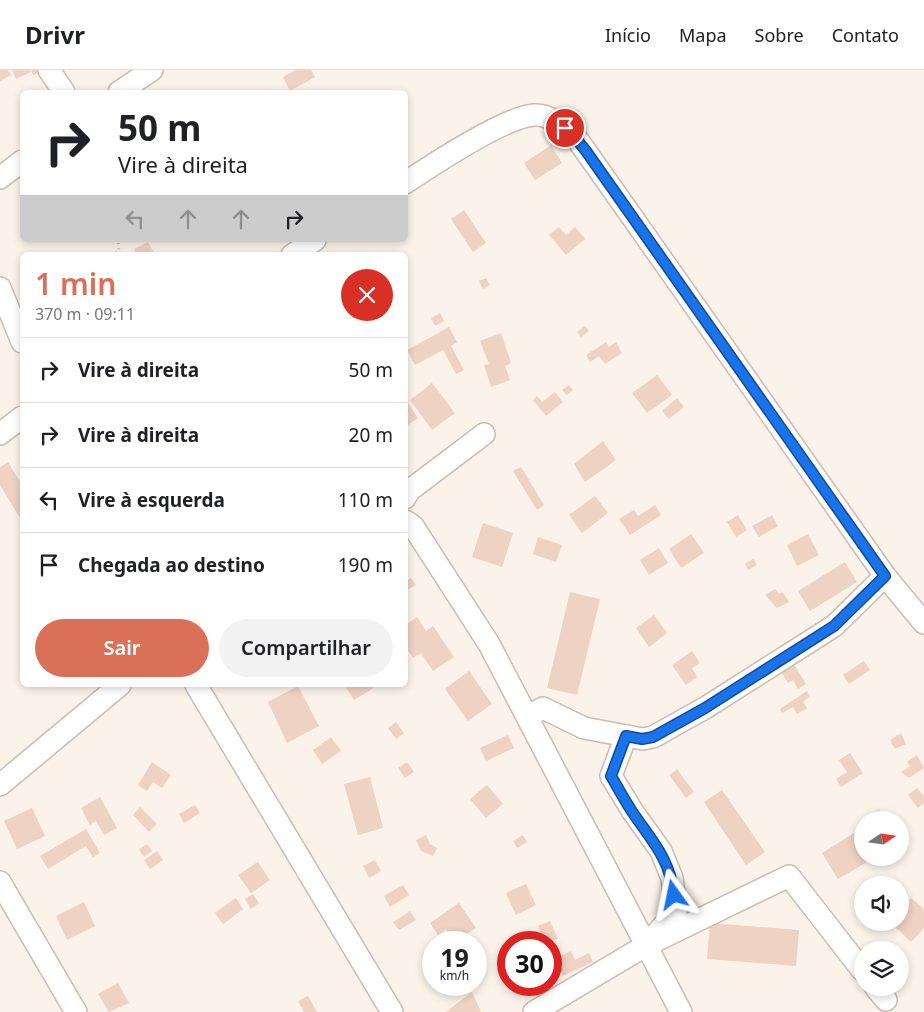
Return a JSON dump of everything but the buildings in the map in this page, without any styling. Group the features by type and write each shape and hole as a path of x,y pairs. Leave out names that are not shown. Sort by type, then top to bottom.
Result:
{"street":[{"path":"49,70 63,90"},
{"path":"122,90 152,70"},
{"path":"408,181 456,151 512,121 535,115 556,120 574,136 885,576 924,622"},
{"path":"0,178 20,163"},
{"path":"297,252 312,242"},
{"path":"0,288 20,337"},
{"path":"1,431 20,418"},
{"path":"408,493 484,434"},
{"path":"408,523 413,526 489,644 681,1012"},
{"path":"528,716 543,708 584,728 642,739 653,737 705,708 834,626 885,576"},
{"path":"0,785 118,687"},
{"path":"197,687 392,1012"},
{"path":"626,736 611,776 633,812 661,851 672,878 676,912 645,946"},
{"path":"534,1012 645,946 789,876 854,960"},
{"path":"0,882 76,1012"}],"route":[{"path":"565,128 586,151 885,576 834,626 705,708 653,737 642,739 626,736 611,776 633,812 661,851 672,878 674,895"}]}
